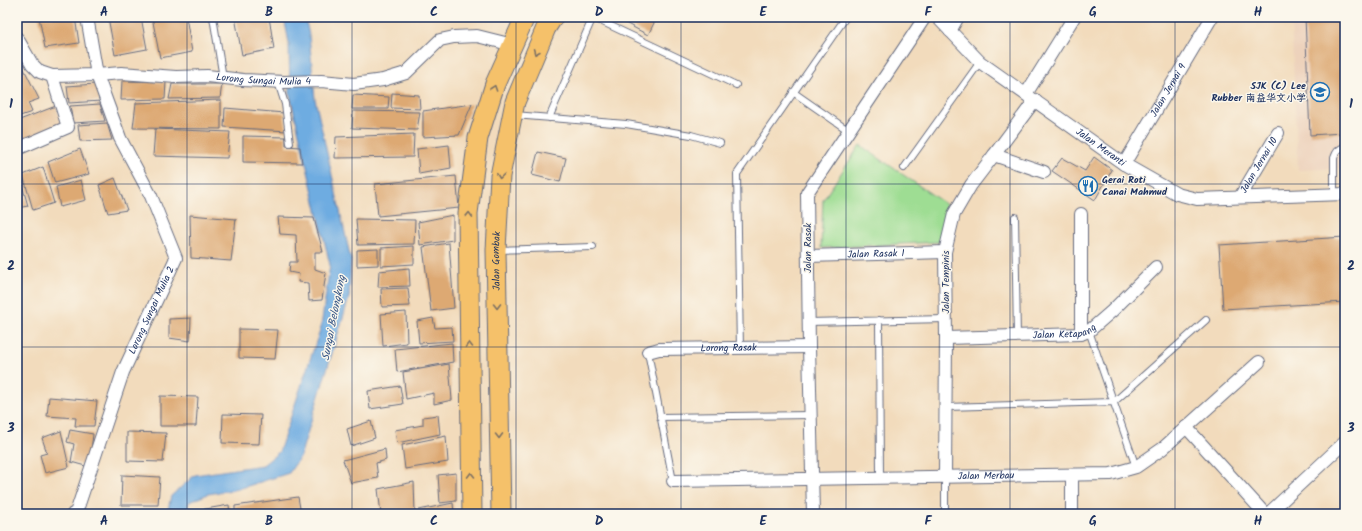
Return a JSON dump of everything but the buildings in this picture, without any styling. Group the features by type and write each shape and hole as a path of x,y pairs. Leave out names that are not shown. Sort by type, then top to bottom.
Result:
{"main road":[{"path":"472,514 468,213 478,138 495,84 525,17"},
{"name":"Jalan Gombak","path":"501,514 496,250 500,176 515,102 546,28 553,17"}],"street":[{"name":"Lorong Sungai Mulia 2","path":"73,514 76,513 123,372 176,258 151,196 120,138 97,75 87,17"},
{"name":"Jalan Rasak","path":"813,514 808,322 807,193 925,17"},
{"name":"Jalan Meranti","path":"937,17 980,62 1124,164 1177,194 1197,199 1339,194"},
{"path":"950,31 958,17"},
{"name":"Jalan Tempinis","path":"945,476 945,252 954,214 971,185 994,155 1031,97 1074,17"},
{"name":"Jalan Jernai 9","path":"1124,164 1212,17"},
{"name":"Lorong Sungai Mulia 4","path":"17,38 32,64 40,72 52,76 121,73 176,77 207,76 281,82 354,84 383,80 406,73 440,40 454,37 477,36 513,45"},
{"path":"17,149 68,127 52,76"},
{"name":"Jalan Jernai 10","path":"1240,197 1278,133"},
{"path":"994,155 1044,172"},
{"path":"1081,214 1085,333"},
{"name":"Jalan Rasak 1","path":"808,256 945,252"},
{"name":"Jalan Ketapang","path":"946,338 1017,337 1085,333 1112,311 1156,267"},
{"name":"Lorong Rasak","path":"648,352 659,349 809,347"},
{"name":"Jalan Merbau","path":"673,481 945,476 1072,476 1111,474 1136,466 1162,449 1259,362"},
{"path":"1186,427 1267,514 1345,442"},
{"path":"1072,476 1072,514"}],"lane":[{"path":"213,17 223,78"},
{"path":"549,118 592,17 736,85"},
{"path":"740,349 737,174 846,17"},
{"path":"904,168 980,62"},
{"path":"281,82 290,143"},
{"path":"793,92 849,131"},
{"path":"512,115 626,124 691,135 720,142"},
{"path":"1339,194 1334,158 1335,153 1344,147"},
{"path":"1015,217 1017,337"},
{"path":"496,250 592,247"},
{"path":"808,322 946,319"},
{"path":"879,320 880,477"},
{"path":"946,407 1114,402 1206,320"},
{"path":"1085,333 1114,402 1136,466"},
{"path":"648,352 673,481"},
{"path":"660,417 811,415"},
{"path":"945,476 945,514"}],"shaded area":[{"name":"SJK (C) Lee Rubber 南益华文小学","path":"1291,17 1345,17 1345,168 1298,170"}],"green space":[{"path":"860,145 947,205 939,242 821,248 823,200"}],"water":[{"name":"Sungai Belongkong","path":"284,17 305,17 309,35 315,99 351,260 349,298 300,457 289,473 238,489 208,494 189,502 186,514 167,514 171,496 195,475 263,465 279,452 321,327 330,265 290,95 289,43"}],"place":[{"name":"SJK (C) Lee Rubber 南益华文小学","path":"1320,92"},
{"name":"Gerai Roti Canai Mahmud","path":"1088,186"}]}
